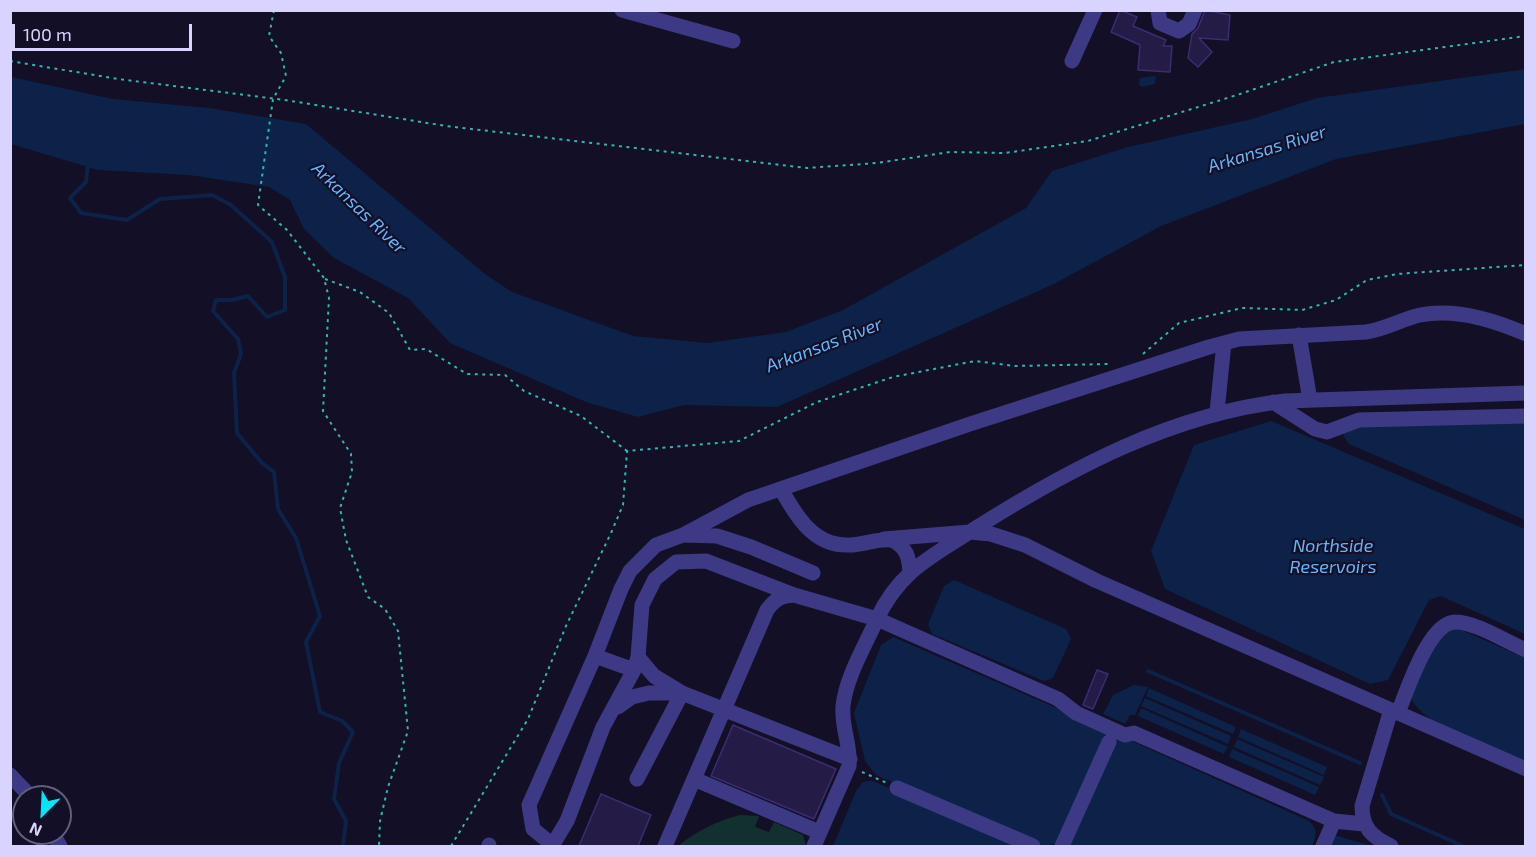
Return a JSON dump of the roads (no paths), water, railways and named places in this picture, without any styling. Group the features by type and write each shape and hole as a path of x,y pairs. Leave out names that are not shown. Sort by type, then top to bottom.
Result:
{"street":[{"path":"622,10 733,41"},
{"path":"1072,60 1095,10"},
{"path":"1158,10 1160,23 1179,31 1189,24 1199,12"},
{"path":"1364,824 1334,821 1134,733 1125,735 1115,731 1076,713 1058,699 877,619 794,595 706,561 676,562 655,579 646,594 642,605 636,663 588,764 567,820 553,846 533,829 529,805 630,571 656,545 683,535 748,500 970,424 1239,339 1385,329 1418,316 1435,313 1474,317 1526,334"},
{"path":"1299,335 1310,400"},
{"path":"1217,412 1224,343"},
{"path":"694,779 816,839 849,763 843,705 887,596 910,572 970,532 1058,479 1124,446 1217,412 1273,402 1526,393"},
{"path":"1273,402 1315,429 1327,432 1359,420 1526,416"},
{"path":"781,489 804,526 818,536 848,546 884,539 970,532 991,534 1025,545 1097,581 1526,769"},
{"path":"683,535 731,540 813,573"},
{"path":"884,539 892,540 905,550 909,558 910,572"},
{"path":"665,846 767,610 773,601 782,596 794,595"},
{"path":"1391,846 1377,839 1364,824 1362,806 1394,711 1440,627 1447,623 1467,624 1526,650"},
{"path":"595,656 636,663 682,693 849,763"},
{"path":"612,713 620,704 633,697 664,692 682,693"},
{"path":"637,779 682,693"},
{"path":"1062,846 1109,742"},
{"path":"897,788 1033,846"},
{"path":"1323,846 1334,821"}],"water":[{"name":"Arkansas River","path":"1526,69 1525,124 1336,159 1161,226 1054,284 777,407 684,405 638,417 586,402 450,343 408,298 334,258 304,229 290,200 269,187 189,175 98,170 11,144 11,77 113,99 209,108 306,124 485,274 512,292 633,336 707,343 786,332 843,310 1026,208 1052,171 1128,147 1252,119 1317,98"},
{"path":"1156,77 1155,84 1142,87 1139,85 1140,78"},
{"name":"Northside Reservoirs","path":"1271,421 1525,529 1525,634 1441,596 1429,600 1388,680 1370,684 1165,589 1151,551 1194,445"},
{"path":"1525,422 1525,520 1349,444 1343,435 1351,424"},
{"path":"954,580 1066,629 1071,639 1053,678 1044,681 932,634 928,624 944,586"},
{"path":"1457,628 1525,658 1525,762 1444,727 1417,707 1410,696 1438,637 1445,629"},
{"path":"893,637 1112,732 1059,843 1045,846 898,782 897,784 876,775 865,761 854,713 881,645"},
{"path":"1134,685 1148,687 1135,715 1130,715 1125,724 1103,714 1113,695"},
{"path":"1149,688 1236,727 1233,734 1146,696"},
{"path":"1145,698 1231,736 1228,744 1141,706"},
{"path":"1141,708 1228,747 1224,754 1138,716"},
{"path":"1241,729 1327,767 1324,775 1238,737"},
{"path":"1114,733 1307,820 1316,831 1312,846 1066,846"},
{"path":"1237,739 1324,777 1320,785 1234,747"},
{"path":"1232,749 1319,787 1315,795 1229,757"},
{"path":"873,781 1020,846 833,846 857,789 863,782"},
{"path":"1334,835 1372,846 1329,846"}],"waterway":[{"path":"88,164 86,182 70,198 81,213 127,220 160,199 212,195 231,205 272,242 285,277 285,310 267,317 248,296 232,300 216,300 213,311 238,339 241,354 234,373 237,433 262,463 274,472 278,509 296,538 320,616 306,642 320,712 342,721 353,732 339,763 334,799 346,821 343,846"},
{"path":"1148,671 1360,763"},
{"path":"1382,795 1391,814 1463,846"}]}
